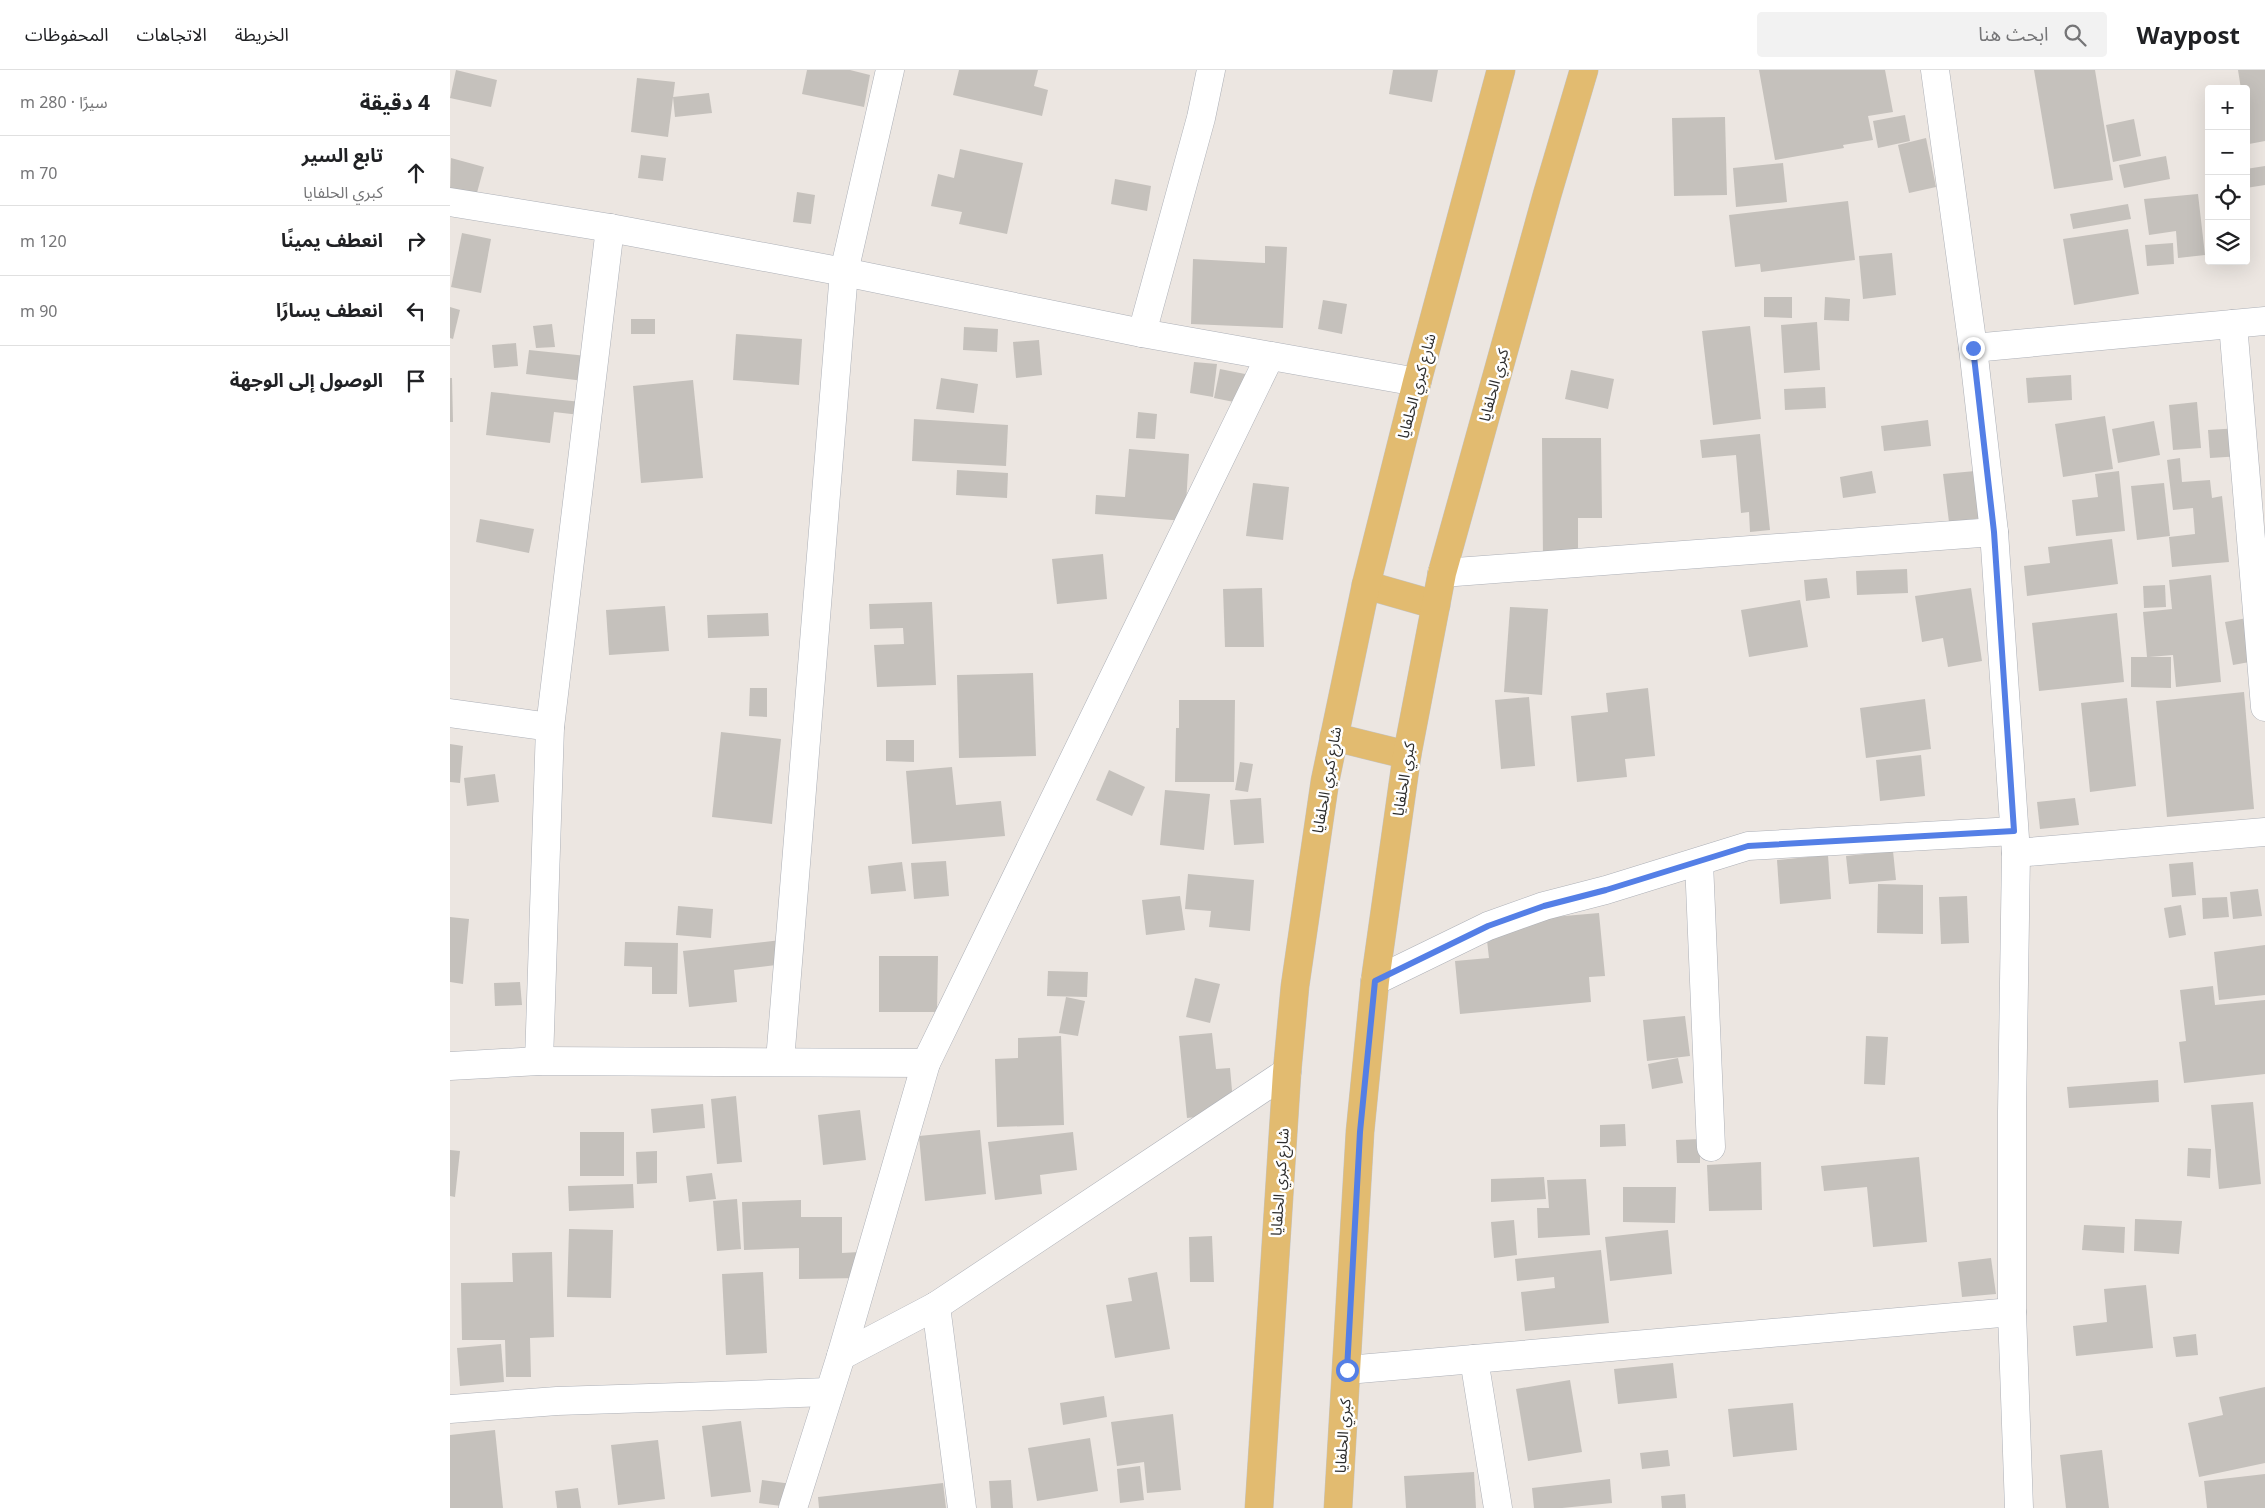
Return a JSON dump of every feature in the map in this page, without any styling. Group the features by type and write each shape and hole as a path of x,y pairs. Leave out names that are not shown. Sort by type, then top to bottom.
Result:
{"main road":[{"name":"شارع كبري الحلفايا","path":"1259,1508 1287,1072 1295,986 1325,781 1366,585 1417,382 1501,70"},
{"name":"كبري الحلفايا","path":"1338,1508 1360,1132 1375,981 1407,755 1442,573 1547,195 1584,70"},
{"path":"1366,585 1436,605"},
{"path":"1334,737 1407,755"}],"street":[{"path":"780,1061 844,272 890,70"},
{"path":"1142,333 1201,118 1211,70"},
{"path":"1935,70 1973,348 1994,532 2015,842 2012,1312 2019,1508"},
{"path":"450,202 610,228 844,272 1142,333 1417,382"},
{"path":"539,1061 550,727 610,228"},
{"path":"1973,348 2265,321"},
{"path":"2233,324 2265,707"},
{"path":"793,1508 841,1356 926,1063 1270,356"},
{"path":"1442,573 1994,532"},
{"path":"450,713 550,727"},
{"path":"1375,981 1488,926 1544,906 1606,890 1748,846 2015,842 2265,832"},
{"path":"1699,862 1711,1147"},
{"path":"450,1066 539,1061 926,1063"},
{"path":"841,1356 936,1306 1287,1072"},
{"path":"936,1306 962,1508"},
{"path":"1347,1370 2012,1312"},
{"path":"1474,1359 1498,1508"},
{"path":"450,1409 557,1401 829,1392"}],"building":[{"path":"456,70 497,80 491,107 450,98"},
{"path":"807,70 850,70 870,75 864,107 802,94"},
{"path":"959,70 1038,70 1034,86 1048,90 1042,116 953,95"},
{"path":"1393,70 1438,70 1432,102 1389,94"},
{"path":"1759,70 1885,70 1893,112 1868,116 1873,140 1843,145 1844,148 1775,160"},
{"path":"2034,70 2095,70 2113,180 2054,189"},
{"path":"2238,70 2265,70 2265,141 2250,144 2250,85 2240,85"},
{"path":"637,78 675,82 668,137 631,132"},
{"path":"709,93 712,113 675,117 673,97"},
{"path":"1905,115 1910,141 1878,148 1873,121"},
{"path":"1725,117 1727,195 1674,196 1672,118"},
{"path":"2134,119 2141,156 2113,162 2106,125"},
{"path":"1926,138 1936,187 1909,193 1898,145"},
{"path":"960,149 1023,163 1007,234 959,224 962,212 931,206 938,174 954,178"},
{"path":"641,155 666,158 663,181 638,178"},
{"path":"2166,156 2170,179 2124,188 2119,165"},
{"path":"451,158 484,167 475,200 450,193"},
{"path":"1783,163 1787,202 1736,207 1733,168"},
{"path":"2265,166 2265,185 2250,187 2250,168"},
{"path":"1115,179 1151,186 1147,211 1111,204"},
{"path":"797,192 815,195 811,224 793,222"},
{"path":"2198,194 2205,255 2178,258 2176,231 2149,235 2144,199"},
{"path":"1848,201 1855,260 1761,272 1760,264 1735,267 1729,215"},
{"path":"2128,204 2131,219 2073,229 2070,214"},
{"path":"2128,229 2139,294 2074,305 2063,239"},
{"path":"462,233 491,239 481,293 451,287"},
{"path":"2173,243 2174,264 2147,266 2145,245"},
{"path":"1265,246 1287,247 1283,328 1191,324 1193,259 1265,263"},
{"path":"1892,253 1896,295 1863,299 1859,256"},
{"path":"1764,297 1792,297 1792,318 1764,317"},
{"path":"1825,297 1850,299 1849,321 1824,320"},
{"path":"1323,300 1347,304 1342,334 1318,329"},
{"path":"450,307 460,310 453,339 450,338"},
{"path":"631,319 655,319 655,334 631,334"},
{"path":"1817,322 1820,370 1784,373 1781,325"},
{"path":"552,324 555,347 536,348 533,326"},
{"path":"1750,326 1761,419 1713,425 1702,331"},
{"path":"964,327 998,329 997,352 963,350"},
{"path":"736,334 802,339 799,385 733,380"},
{"path":"1039,340 1042,375 1016,378 1013,342"},
{"path":"516,343 518,366 494,368 492,345"},
{"path":"529,350 587,356 584,381 526,374"},
{"path":"1194,362 1217,364 1213,397 1190,393"},
{"path":"1220,369 1255,376 1249,405 1214,398"},
{"path":"1571,370 1614,379 1608,409 1565,399"},
{"path":"2071,375 2072,400 2028,403 2026,378"},
{"path":"450,378 452,378 453,422 450,422"},
{"path":"941,378 978,384 974,413 936,409"},
{"path":"693,380 703,478 641,483 633,386"},
{"path":"1825,387 1826,408 1785,410 1784,389"},
{"path":"491,392 581,402 580,415 554,412 550,443 486,435"},
{"path":"2197,402 2201,448 2173,450 2169,405"},
{"path":"1138,412 1157,414 1155,439 1136,438"},
{"path":"2105,416 2113,469 2063,477 2055,424"},
{"path":"914,419 1008,425 1006,466 912,461"},
{"path":"1928,420 1931,446 1884,451 1881,426"},
{"path":"2154,421 2160,455 2118,463 2112,429"},
{"path":"2240,428 2242,456 2210,458 2208,430"},
{"path":"1760,434 1770,530 1750,532 1749,512 1741,513 1736,455 1702,458 1700,440"},
{"path":"1542,438 1601,438 1602,518 1578,518 1578,560 1543,560"},
{"path":"1129,449 1189,454 1185,521 1095,514 1096,495 1125,497"},
{"path":"2180,458 2182,482 2210,480 2212,498 2222,496 2229,562 2172,567 2169,537 2195,534 2193,508 2173,510 2167,460"},
{"path":"957,470 1008,473 1007,498 956,495"},
{"path":"1986,470 1991,517 1949,522 1943,474"},
{"path":"1872,471 1876,493 1843,498 1840,477"},
{"path":"2119,471 2125,531 2076,536 2072,500 2098,497 2095,474"},
{"path":"1253,483 1289,487 1283,540 1246,536"},
{"path":"2164,483 2170,536 2137,540 2131,486"},
{"path":"480,519 534,529 529,553 476,542"},
{"path":"2112,539 2118,584 2027,596 2024,566 2050,563 2048,547"},
{"path":"1103,554 1107,599 1057,604 1052,559"},
{"path":"1907,569 1908,593 1857,595 1856,571"},
{"path":"2211,575 2221,682 2176,687 2173,655 2149,657 2171,657 2171,688 2131,687 2131,657 2147,657 2143,612 2172,609 2169,580"},
{"path":"1827,578 1830,598 1806,601 1804,580"},
{"path":"2165,585 2166,607 2144,608 2143,586"},
{"path":"1262,588 1264,647 1225,647 1223,589"},
{"path":"1971,588 1982,661 1948,667 1943,638 1922,642 1915,596"},
{"path":"1800,600 1808,647 1749,657 1741,610"},
{"path":"932,602 936,685 877,687 874,645 904,644 903,628 870,629 869,604"},
{"path":"665,606 669,651 609,655 606,610"},
{"path":"1510,607 1548,609 1542,695 1504,692"},
{"path":"768,613 769,636 708,638 707,615"},
{"path":"2117,613 2124,682 2039,691 2032,623"},
{"path":"2247,618 2255,661 2233,665 2225,622"},
{"path":"1033,673 1036,756 959,758 957,675"},
{"path":"750,688 767,688 767,717 749,716"},
{"path":"1648,688 1655,756 1625,759 1627,777 1577,782 1571,716 1608,712 1606,693"},
{"path":"2244,692 2254,809 2167,817 2156,701"},
{"path":"1529,697 1535,766 1501,769 1495,700"},
{"path":"2127,698 2136,786 2090,792 2081,703"},
{"path":"1925,699 1931,749 1866,758 1860,708"},
{"path":"1179,700 1235,700 1234,782 1175,782 1176,728 1179,728"},
{"path":"721,732 781,739 772,824 712,817"},
{"path":"886,740 914,740 914,762 886,761"},
{"path":"450,744 463,746 460,783 450,782"},
{"path":"1921,755 1925,796 1880,801 1876,760"},
{"path":"1240,762 1253,764 1248,792 1235,790"},
{"path":"952,767 956,805 1001,801 1005,836 912,844 906,771"},
{"path":"1109,770 1145,787 1132,816 1096,800"},
{"path":"495,774 499,802 467,806 464,778"},
{"path":"1165,790 1210,794 1204,850 1160,845"},
{"path":"1261,798 1264,843 1234,845 1230,800"},
{"path":"2075,798 2079,825 2040,829 2037,802"},
{"path":"1893,851 1896,880 1849,884 1846,856"},
{"path":"1828,855 1831,899 1780,904 1777,860"},
{"path":"946,861 949,896 914,899 911,863"},
{"path":"902,862 906,891 871,894 868,866"},
{"path":"2193,862 2196,895 2172,897 2169,864"},
{"path":"1188,874 1254,880 1250,931 1209,927 1211,911 1185,909"},
{"path":"1878,884 1923,885 1923,934 1877,933"},
{"path":"2258,889 2262,916 2233,919 2230,892"},
{"path":"1180,896 1185,930 1146,935 1142,900"},
{"path":"1967,896 1969,943 1941,944 1939,897"},
{"path":"2227,897 2229,917 2203,919 2202,898"},
{"path":"2181,905 2186,935 2169,938 2164,908"},
{"path":"678,906 713,909 711,938 676,935"},
{"path":"1599,913 1605,976 1589,977 1591,1002 1460,1014 1455,961 1489,958 1485,923"},
{"path":"450,917 469,919 463,984 450,982"},
{"path":"781,940 784,964 734,970 737,1002 689,1007 683,951"},
{"path":"625,942 678,943 677,994 652,994 652,967 624,966"},
{"path":"2265,945 2265,995 2219,1000 2214,952"},
{"path":"879,956 938,956 937,1012 879,1012"},
{"path":"1048,971 1088,972 1087,997 1047,996"},
{"path":"1195,978 1220,984 1210,1023 1186,1017"},
{"path":"520,982 522,1005 495,1006 494,983"},
{"path":"2213,986 2215,1005 2265,1000 2265,1074 2184,1083 2179,1042 2186,1041 2180,990"},
{"path":"1066,997 1085,1001 1078,1036 1059,1033"},
{"path":"1685,1016 1690,1056 1647,1061 1643,1020"},
{"path":"1212,1033 1216,1069 1230,1068 1234,1113 1187,1118 1179,1036"},
{"path":"1061,1036 1064,1125 997,1127 995,1059 1018,1058 1018,1038"},
{"path":"1866,1036 1888,1037 1885,1085 1864,1084"},
{"path":"1678,1058 1683,1083 1652,1089 1648,1064"},
{"path":"2158,1080 2159,1102 2069,1108 2067,1087"},
{"path":"736,1096 742,1162 717,1164 711,1099"},
{"path":"2253,1102 2261,1184 2219,1189 2211,1105"},
{"path":"703,1104 705,1128 653,1133 651,1109"},
{"path":"860,1110 866,1160 823,1165 818,1115"},
{"path":"1625,1124 1626,1146 1600,1147 1600,1125"},
{"path":"980,1130 986,1194 925,1201 919,1136"},
{"path":"580,1132 624,1132 624,1176 580,1176"},
{"path":"1073,1132 1077,1170 1040,1175 1042,1194 995,1200 988,1142"},
{"path":"1700,1139 1700,1163 1677,1163 1676,1140"},
{"path":"2188,1148 2211,1149 2210,1178 2187,1176"},
{"path":"450,1150 460,1151 455,1197 450,1196"},
{"path":"657,1151 657,1183 637,1184 636,1152"},
{"path":"1919,1157 1927,1242 1873,1247 1867,1187 1824,1191 1821,1166"},
{"path":"1761,1162 1762,1210 1709,1211 1707,1165"},
{"path":"712,1173 716,1199 689,1202 686,1176"},
{"path":"1544,1177 1546,1199 1491,1202 1491,1179"},
{"path":"1586,1179 1590,1235 1538,1238 1537,1208 1549,1208 1547,1180"},
{"path":"633,1184 634,1208 569,1211 568,1186"},
{"path":"1623,1187 1676,1187 1675,1223 1623,1222"},
{"path":"737,1199 741,1249 717,1251 713,1201"},
{"path":"801,1200 801,1217 842,1217 842,1253 859,1252 861,1278 799,1279 799,1248 744,1250 742,1202"},
{"path":"2135,1219 2182,1221 2179,1254 2134,1251"},
{"path":"1514,1220 1517,1255 1494,1258 1491,1222"},
{"path":"2084,1225 2125,1227 2124,1253 2082,1250"},
{"path":"569,1229 613,1230 611,1298 567,1297"},
{"path":"1668,1230 1672,1274 1610,1281 1605,1237"},
{"path":"1212,1236 1214,1282 1190,1282 1189,1237"},
{"path":"1601,1250 1609,1323 1525,1331 1521,1292 1555,1288 1554,1277 1517,1281 1515,1259"},
{"path":"552,1252 554,1337 530,1338 531,1377 506,1377 505,1340 462,1340 461,1283 513,1282 512,1253"},
{"path":"1991,1258 1996,1294 1962,1297 1958,1262"},
{"path":"763,1272 767,1353 726,1355 722,1274"},
{"path":"1157,1272 1170,1349 1115,1358 1106,1305 1132,1301 1128,1278"},
{"path":"2146,1285 2153,1348 2076,1356 2073,1326 2107,1322 2104,1289"},
{"path":"2196,1334 2198,1355 2176,1357 2173,1337"},
{"path":"501,1344 504,1382 460,1386 457,1348"},
{"path":"1673,1363 1677,1398 1618,1404 1614,1369"},
{"path":"1570,1380 1582,1452 1528,1461 1516,1389"},
{"path":"2265,1387 2265,1463 2199,1477 2188,1423 2223,1415 2219,1397"},
{"path":"1104,1396 1107,1417 1063,1425 1060,1403"},
{"path":"1793,1403 1797,1450 1733,1457 1728,1409"},
{"path":"1173,1414 1181,1490 1147,1493 1144,1462 1117,1466 1111,1422"},
{"path":"741,1421 751,1492 711,1497 702,1426"},
{"path":"495,1430 503,1508 450,1508 450,1435"},
{"path":"1090,1438 1098,1491 1037,1501 1028,1448"},
{"path":"658,1440 665,1499 618,1505 611,1445"},
{"path":"1668,1450 1670,1466 1642,1469 1640,1453"},
{"path":"2102,1450 2109,1508 2066,1508 2060,1455"},
{"path":"1140,1466 1144,1500 1120,1503 1117,1469"},
{"path":"1474,1472 1476,1508 1406,1508 1404,1476"},
{"path":"2265,1474 2265,1508 2207,1508 2204,1481"},
{"path":"1610,1479 1612,1503 1562,1508 1534,1508 1532,1488"},
{"path":"762,1480 792,1484 789,1507 759,1503"},
{"path":"1011,1480 1013,1508 991,1508 989,1481"},
{"path":"943,1483 946,1508 819,1508 818,1497"},
{"path":"578,1488 581,1508 557,1508 555,1491"},
{"path":"1685,1494 1686,1508 1662,1508 1661,1496"}],"route":[{"path":"1347,1370 1360,1132 1375,981 1488,926 1544,906 1606,890 1748,846 1852,842 2014,831 1994,532 1973,348"}]}
